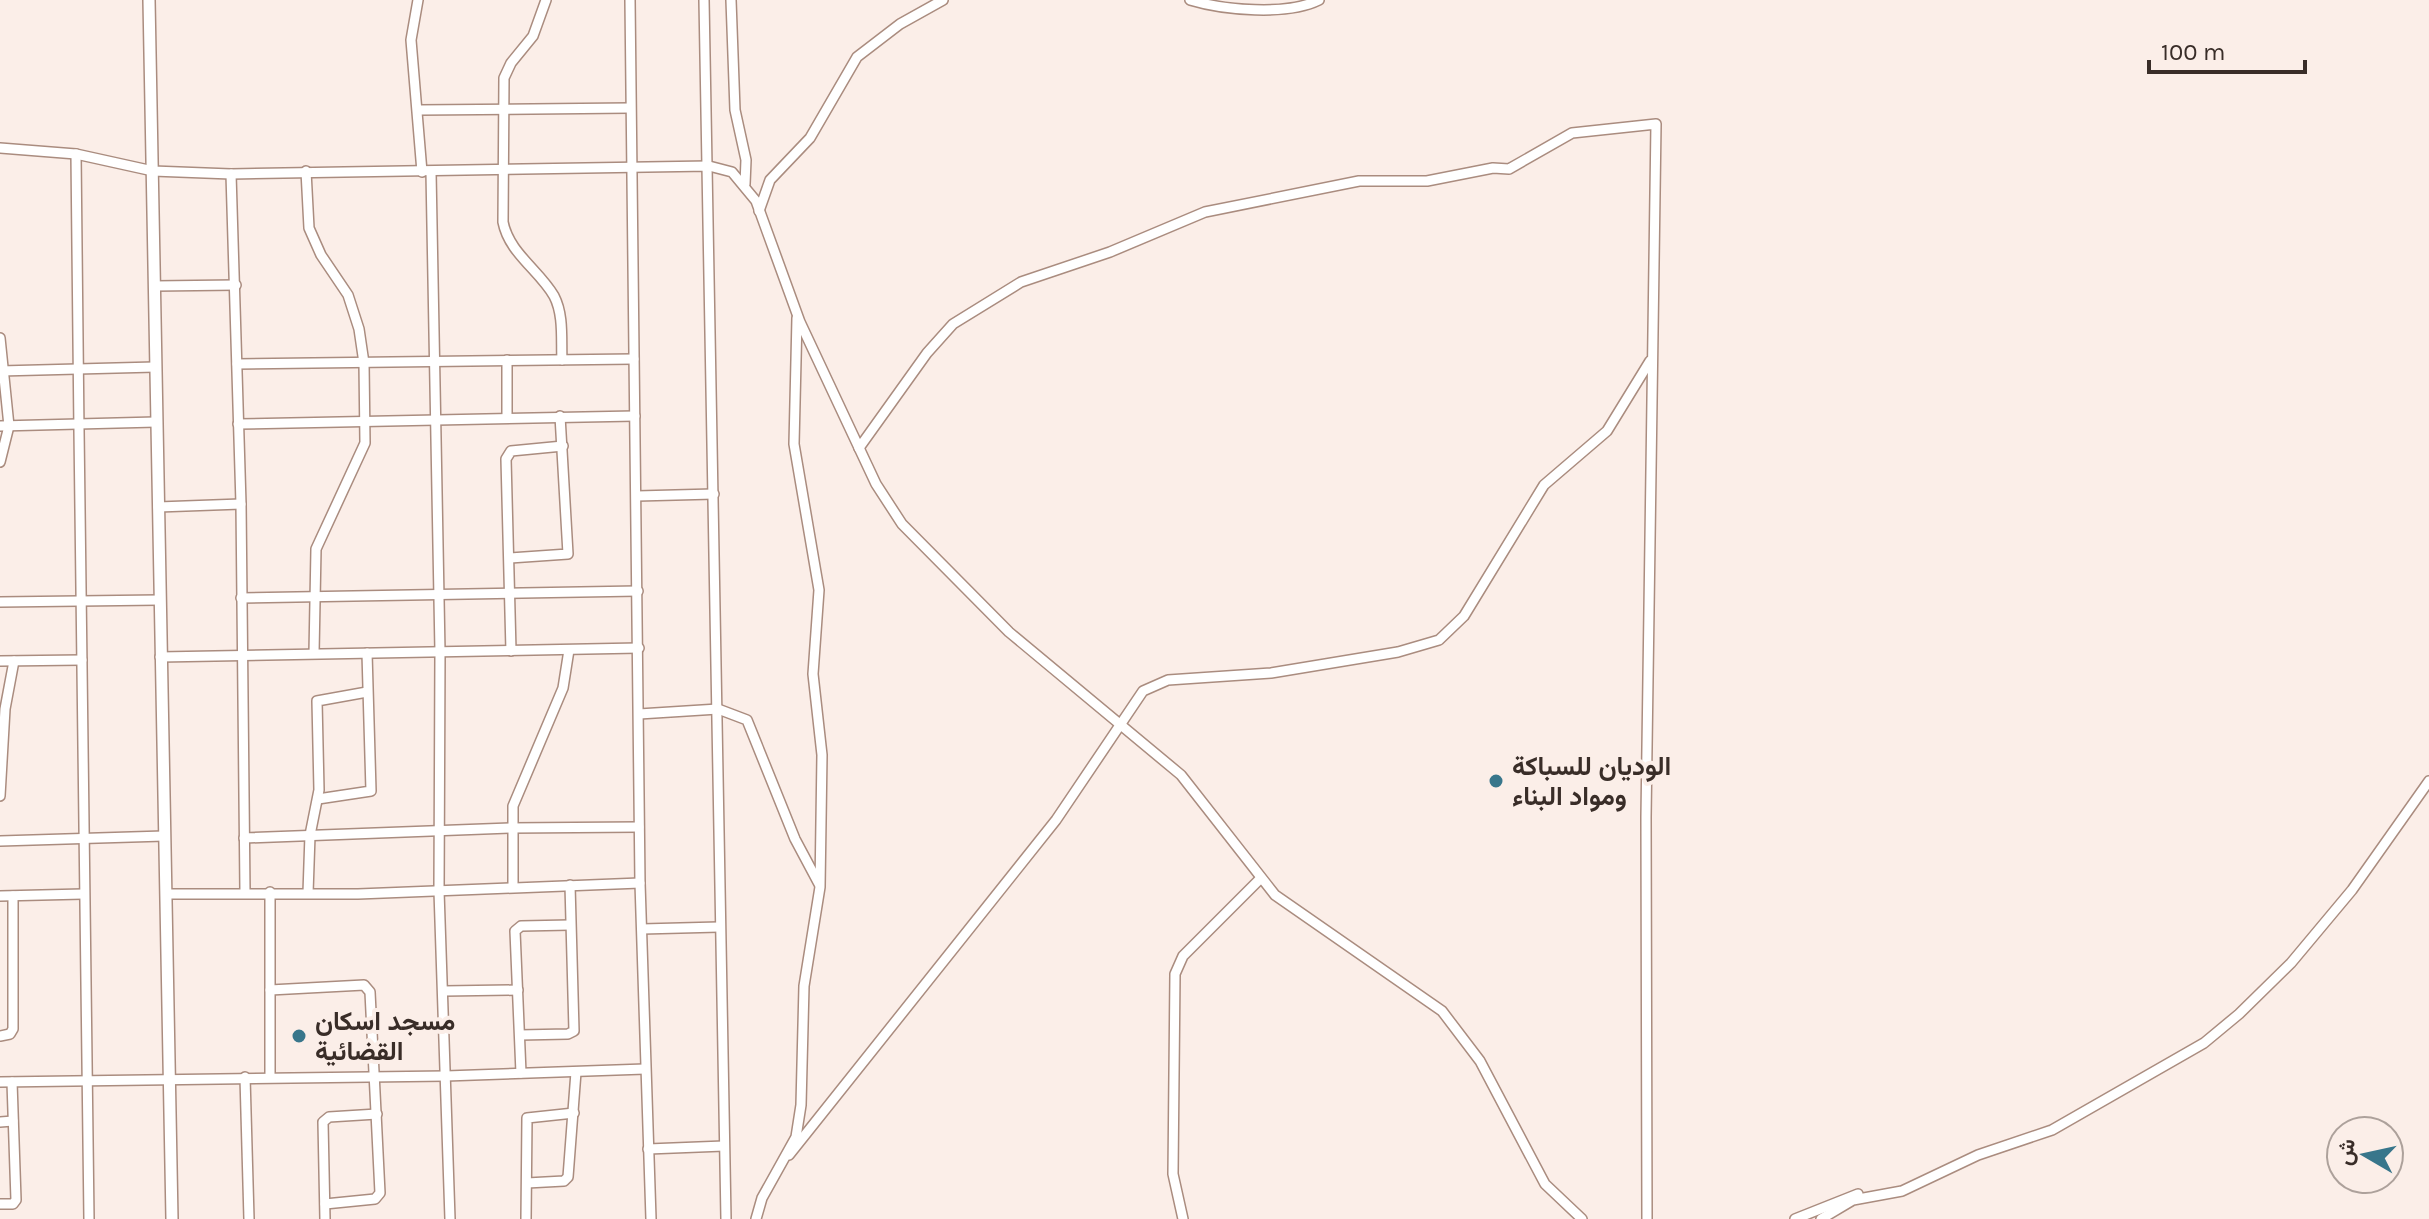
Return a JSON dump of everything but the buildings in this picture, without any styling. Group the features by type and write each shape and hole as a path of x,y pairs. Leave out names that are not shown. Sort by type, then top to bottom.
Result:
{"street":[{"path":"149,0 172,1219"},
{"path":"418,0 411,40 426,172 436,418 440,652 439,891 450,1219"},
{"path":"546,0 533,36 507,69 501,110 502,169 505,232 553,296 560,316 562,360"},
{"path":"630,0 639,827 651,1219"},
{"path":"704,0 726,1219"},
{"path":"731,0 735,110 746,160 745,184"},
{"path":"759,211 770,180 810,138 857,57 900,24 943,0"},
{"path":"1190,0 1208,6 1257,9 1307,6 1319,0"},
{"path":"419,110 630,108"},
{"path":"859,448 927,353 953,324 1021,282 1110,252 1205,212 1359,181 1427,181 1493,168 1509,169 1572,133 1656,124 1646,817 1647,1219"},
{"path":"0,148 76,154 153,171 231,174 709,166 727,169 745,184 759,211 797,314 859,448 876,484 907,530 1009,632 1181,775 1215,815 1260,879 1288,906 1442,1011 1480,1061 1545,1184 1582,1219"},
{"path":"76,154 89,1219"},
{"path":"306,171 309,228 321,255 348,295 359,329 364,363 363,450 316,549 314,653"},
{"path":"231,174 241,504 240,656 245,892"},
{"path":"155,286 236,285"},
{"path":"789,1155 799,1120 804,986 820,887 822,755 813,674 819,590 794,444 797,314"},
{"path":"0,338 4,426 0,462"},
{"path":"756,1219 762,1198 789,1155 1056,820 1143,691 1168,680 1271,673 1398,652 1439,640 1464,616 1544,485 1607,431 1652,357"},
{"path":"237,364 634,359"},
{"path":"507,360 507,418"},
{"path":"3,371 155,367"},
{"path":"510,558 568,554 560,416"},
{"path":"238,424 635,416"},
{"path":"4,426 156,422"},
{"path":"511,651 507,455 511,451 563,446"},
{"path":"637,496 714,494"},
{"path":"158,507 241,504"},
{"path":"241,598 638,591"},
{"path":"0,602 159,600"},
{"path":"160,657 639,648"},
{"path":"513,887 511,828 515,800 563,688 569,650"},
{"path":"318,799 371,791 367,653"},
{"path":"0,661 82,660"},
{"path":"0,796 2,709 14,661"},
{"path":"308,893 310,835 318,799 317,701 367,692"},
{"path":"639,714 718,709 736,713 749,723 795,839 820,887"},
{"path":"1821,1219 1853,1200 1902,1191 1978,1155 2052,1130 2204,1043 2291,963 2352,890 2429,781"},
{"path":"244,838 511,828 639,827"},
{"path":"0,841 164,836"},
{"path":"1183,1219 1173,1174 1175,974 1183,956 1260,879"},
{"path":"166,894 439,891 640,883"},
{"path":"520,1035 573,1033 570,885"},
{"path":"270,892 270,1077"},
{"path":"0,896 83,894"},
{"path":"0,1036 10,1034 13,1029 13,896"},
{"path":"521,1073 516,929 570,925"},
{"path":"642,929 719,927"},
{"path":"0,941 14,939"},
{"path":"270,990 366,986 370,992 377,1077 378,1198 325,1204"},
{"path":"444,991 518,990"},
{"path":"0,1082 446,1076 645,1069"},
{"path":"527,1183 564,1181 568,1177 576,1072"},
{"path":"245,1077 249,1219"},
{"path":"0,1204 16,1200 12,1082"},
{"path":"526,1219 528,1116 574,1113"},
{"path":"325,1219 323,1122 329,1117 377,1114"},
{"path":"0,1122 13,1121"},
{"path":"648,1149 724,1146"},
{"path":"1795,1219 1852,1194 1871,1195"}],"place":[{"name":"الوديان للسباكة ومواد البناء","path":"1496,781"},
{"name":"مسجد اسكان القضائية","path":"299,1036"}]}
